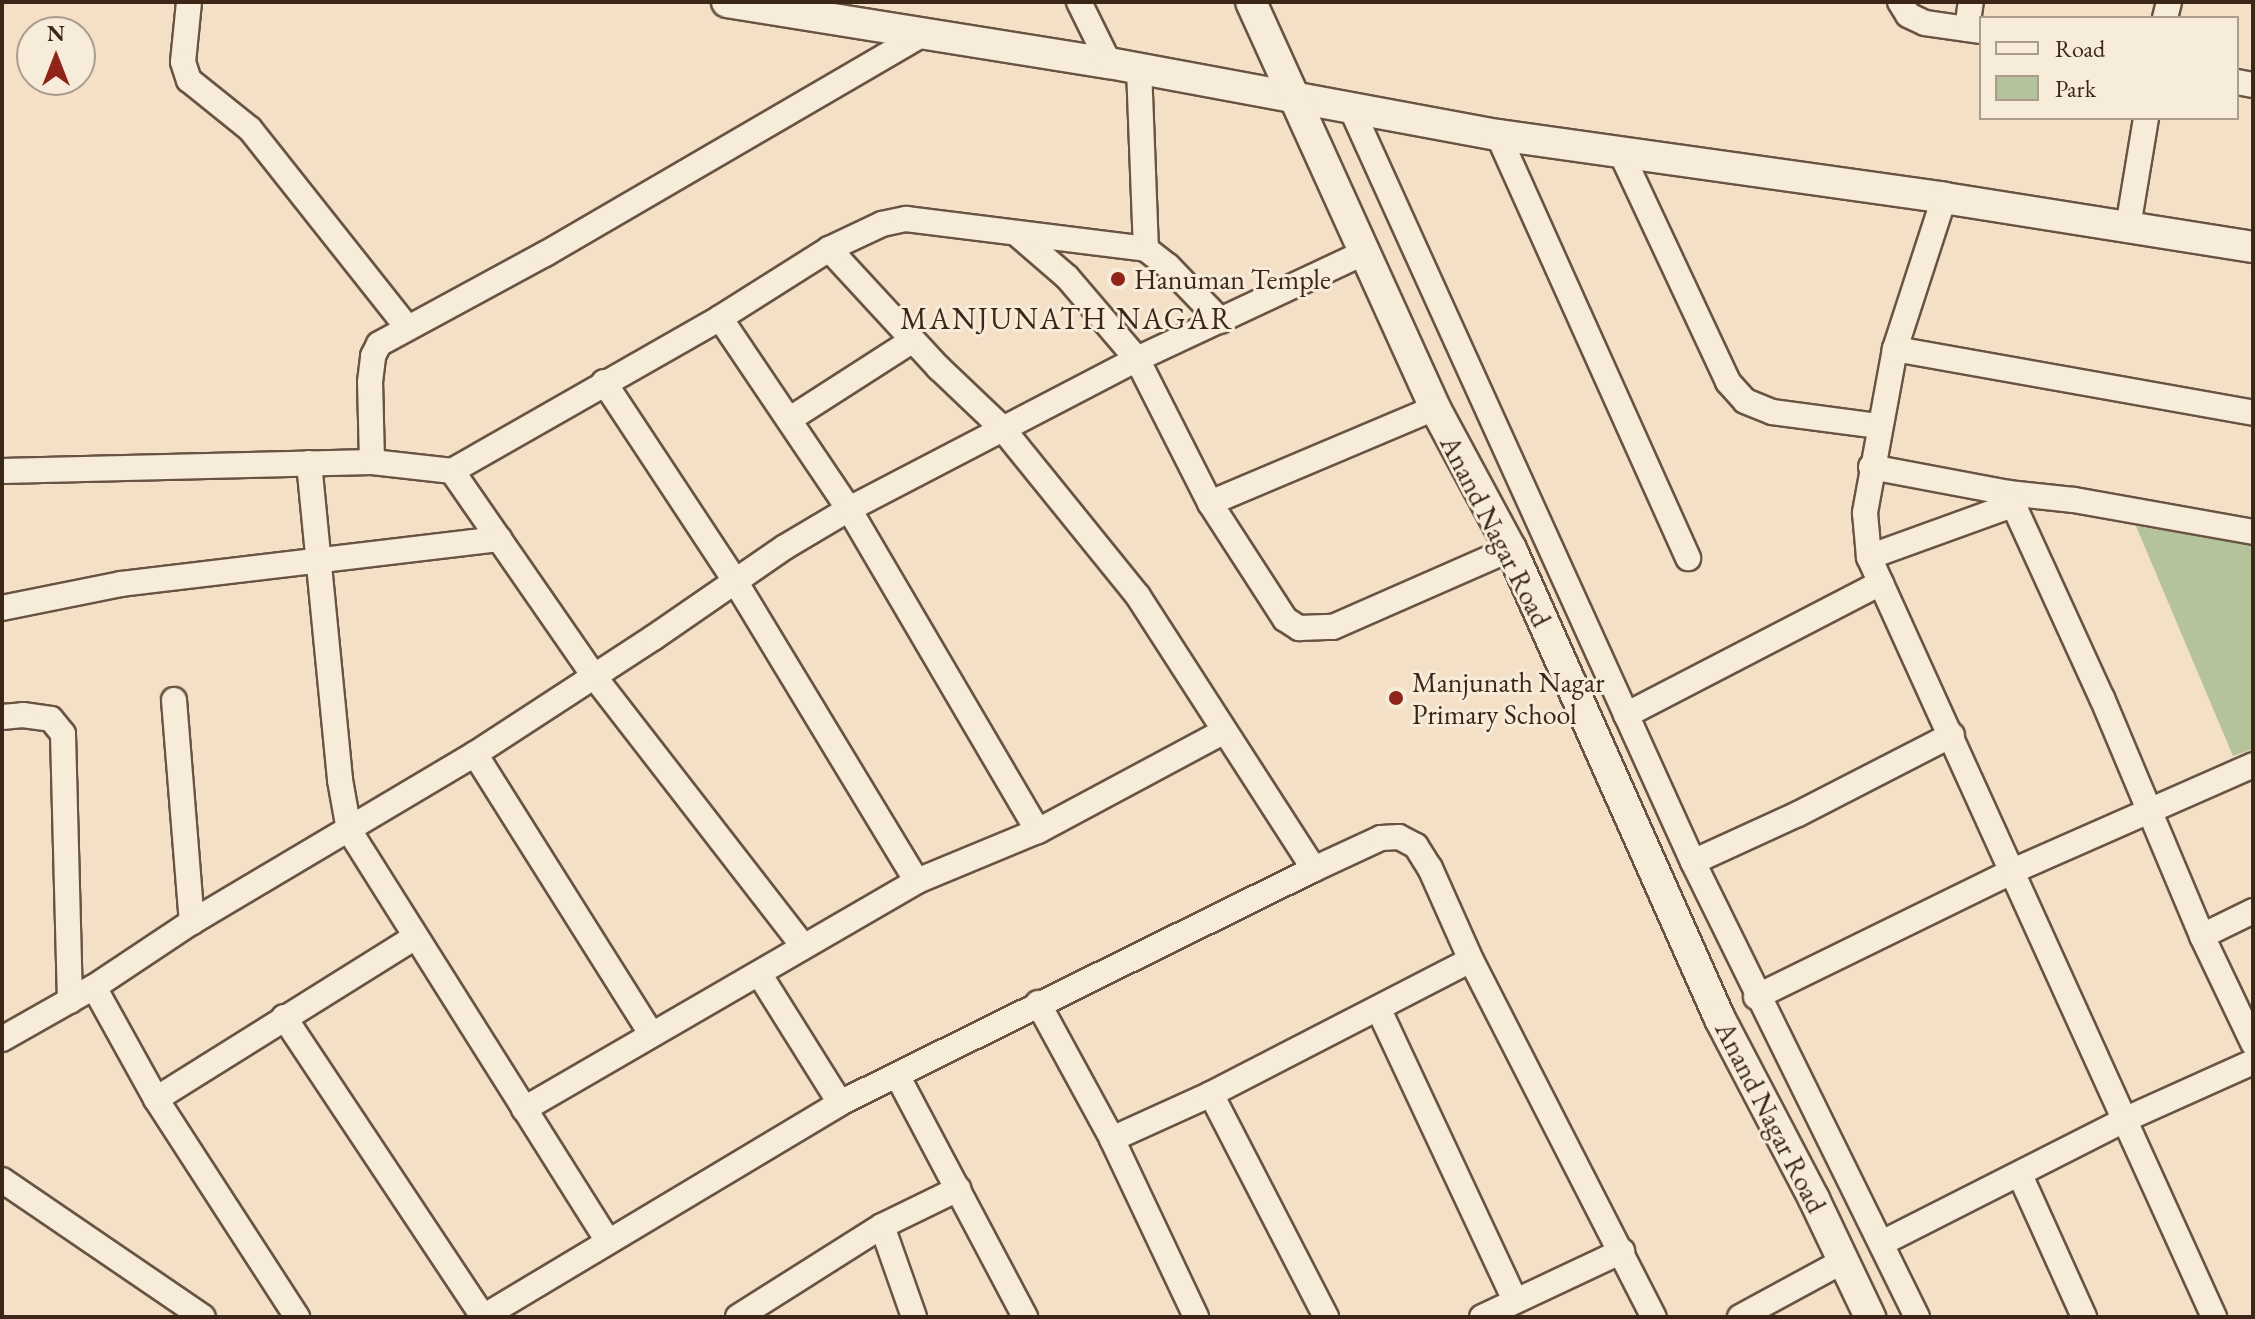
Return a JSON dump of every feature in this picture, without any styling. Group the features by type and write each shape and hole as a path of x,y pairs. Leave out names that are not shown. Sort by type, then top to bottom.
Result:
{"street":[{"path":"189,2 183,62 189,80 250,129 406,326"},
{"path":"727,2 1139,68 1498,135 1944,198 2253,247"},
{"path":"1079,2 1109,63"},
{"name":"Anand Nagar Road","path":"1251,2 1435,408 1511,549 1720,1019 1845,1260 1870,1317"},
{"path":"1900,2 1908,15 1925,23 1974,30 1971,2"},
{"path":"372,462 373,356 379,344 406,326 545,254 922,35"},
{"path":"1139,68 1146,249"},
{"path":"1351,108 1756,997 1917,1317"},
{"path":"2128,227 2146,120"},
{"path":"1498,135 1688,558"},
{"path":"1620,151 1728,382 1745,401 1772,412 1879,426"},
{"path":"1944,198 1895,349 1865,513 1869,557 2214,1317"},
{"path":"2,471 372,462 452,471 720,318 829,249 882,224 906,219 1146,249 1168,266 1221,321"},
{"path":"1017,234 1067,277 1137,359 1210,503 1285,619 1299,628 1333,627 1511,549"},
{"path":"829,249 913,340 1002,428 1138,596 1314,869"},
{"path":"2,1039 94,987 192,922 475,754 849,509 1137,359 1363,253"},
{"path":"720,318 849,509 1038,831"},
{"path":"790,419 913,340"},
{"path":"1895,349 2253,413"},
{"path":"604,382 735,581 917,881"},
{"path":"1210,503 1435,408"},
{"path":"309,463 340,780 349,830 608,1241"},
{"path":"1871,467 2011,499 2074,500 2253,532"},
{"path":"452,471 593,675 803,946"},
{"path":"1869,557 2011,499"},
{"path":"2011,499 2150,808 2202,936 2253,1043"},
{"path":"2,608 121,584 320,563 499,539"},
{"path":"1626,715 1881,583"},
{"path":"174,700 192,922"},
{"path":"2,717 51,719 63,734 70,1001"},
{"path":"524,1109 651,1034 760,975 803,946 917,881 1038,831 1223,732"},
{"path":"1693,862 1952,735"},
{"path":"475,754 651,1034"},
{"path":"1756,997 2013,871 2253,765"},
{"path":"284,1017 483,1317 840,1103 1314,869 1381,838 1399,837 1416,846 1430,868 1471,960 1654,1317"},
{"path":"2202,936 2253,911"},
{"path":"156,1099 415,937"},
{"path":"1112,1139 1211,1094 1471,960"},
{"path":"760,975 840,1103"},
{"path":"94,987 156,1099 297,1317"},
{"path":"1038,1003 1112,1139 1196,1317"},
{"path":"1379,1010 1515,1300"},
{"path":"1882,1243 2124,1120 2253,1062"},
{"path":"897,1075 958,1189 1014,1313"},
{"path":"1211,1094 1326,1317"},
{"path":"2020,1175 2084,1317"},
{"path":"2,1180 203,1317"},
{"path":"738,1317 882,1226 958,1189"},
{"path":"882,1226 914,1317"},
{"path":"1482,1317 1622,1251"},
{"path":"1740,1317 1845,1260"}],"green space":[{"path":"2136,526 2253,544 2253,749 2233,756"}],"place":[{"name":"Hanuman Temple","path":"1118,279"},
{"name":"Manjunath Nagar Primary School","path":"1396,698"}],"district":[{"name":"MANJUNATH NAGAR","path":"1067,319"}]}
